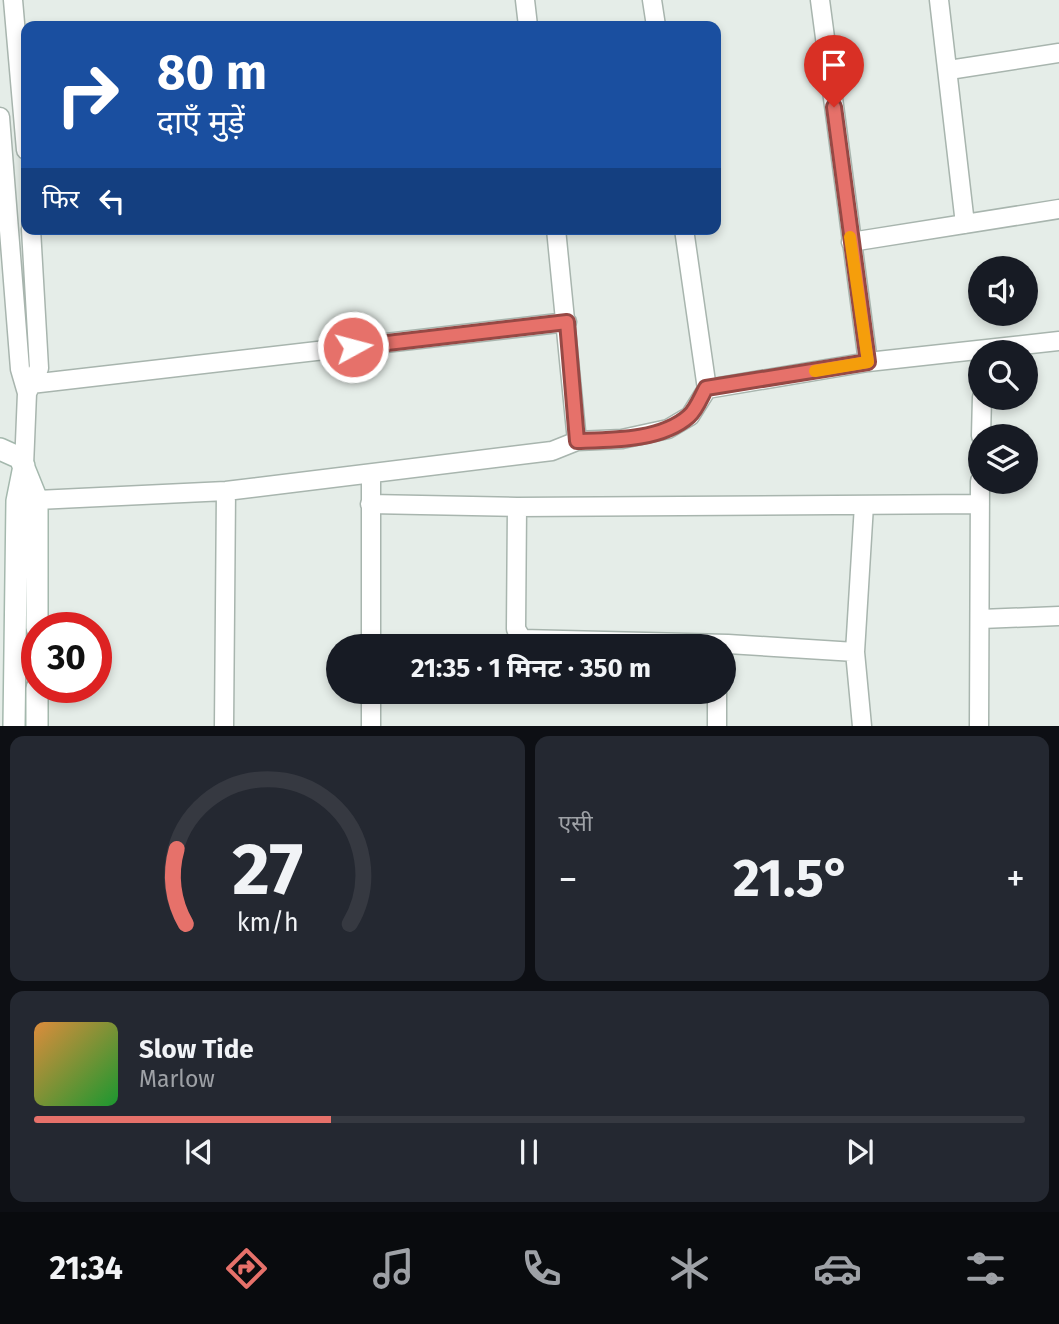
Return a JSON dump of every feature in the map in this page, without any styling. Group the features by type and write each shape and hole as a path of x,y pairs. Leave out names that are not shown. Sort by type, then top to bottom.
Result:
{"street":[{"path":"13,0 21,81"},
{"path":"525,0 527,21"},
{"path":"652,0 655,21"},
{"path":"820,0 868,362"},
{"path":"940,0 965,224"},
{"path":"949,70 1059,53"},
{"path":"0,117 20,369 29,389"},
{"path":"1,124 21,122"},
{"path":"851,242 1059,209"},
{"path":"9,712 17,501 24,466 29,389 39,368 31,235"},
{"path":"557,235 577,441"},
{"path":"37,500 226,491 552,451 577,441 622,439 668,429 690,416 706,388 685,235"},
{"path":"29,389 567,322"},
{"path":"1038,344 1059,341"},
{"path":"706,388 868,362 968,352"},
{"path":"0,449 13,453 24,466 37,500 37,612"},
{"path":"371,474 371,634"},
{"path":"224,726 226,491"},
{"path":"979,726 980,494"},
{"path":"370,504 517,507 980,504"},
{"path":"862,726 855,652 864,505"},
{"path":"517,507 518,634"},
{"path":"981,619 1059,616"},
{"path":"736,646 855,652"},
{"path":"37,703 37,726"},
{"path":"371,704 371,726"},
{"path":"717,704 717,726"}],"slow traffic":[{"path":"815,371 868,362 850,237"}],"route":[{"path":"353,347 567,322 577,441 622,439 668,429 690,416 706,388 868,362 834,107"}]}
